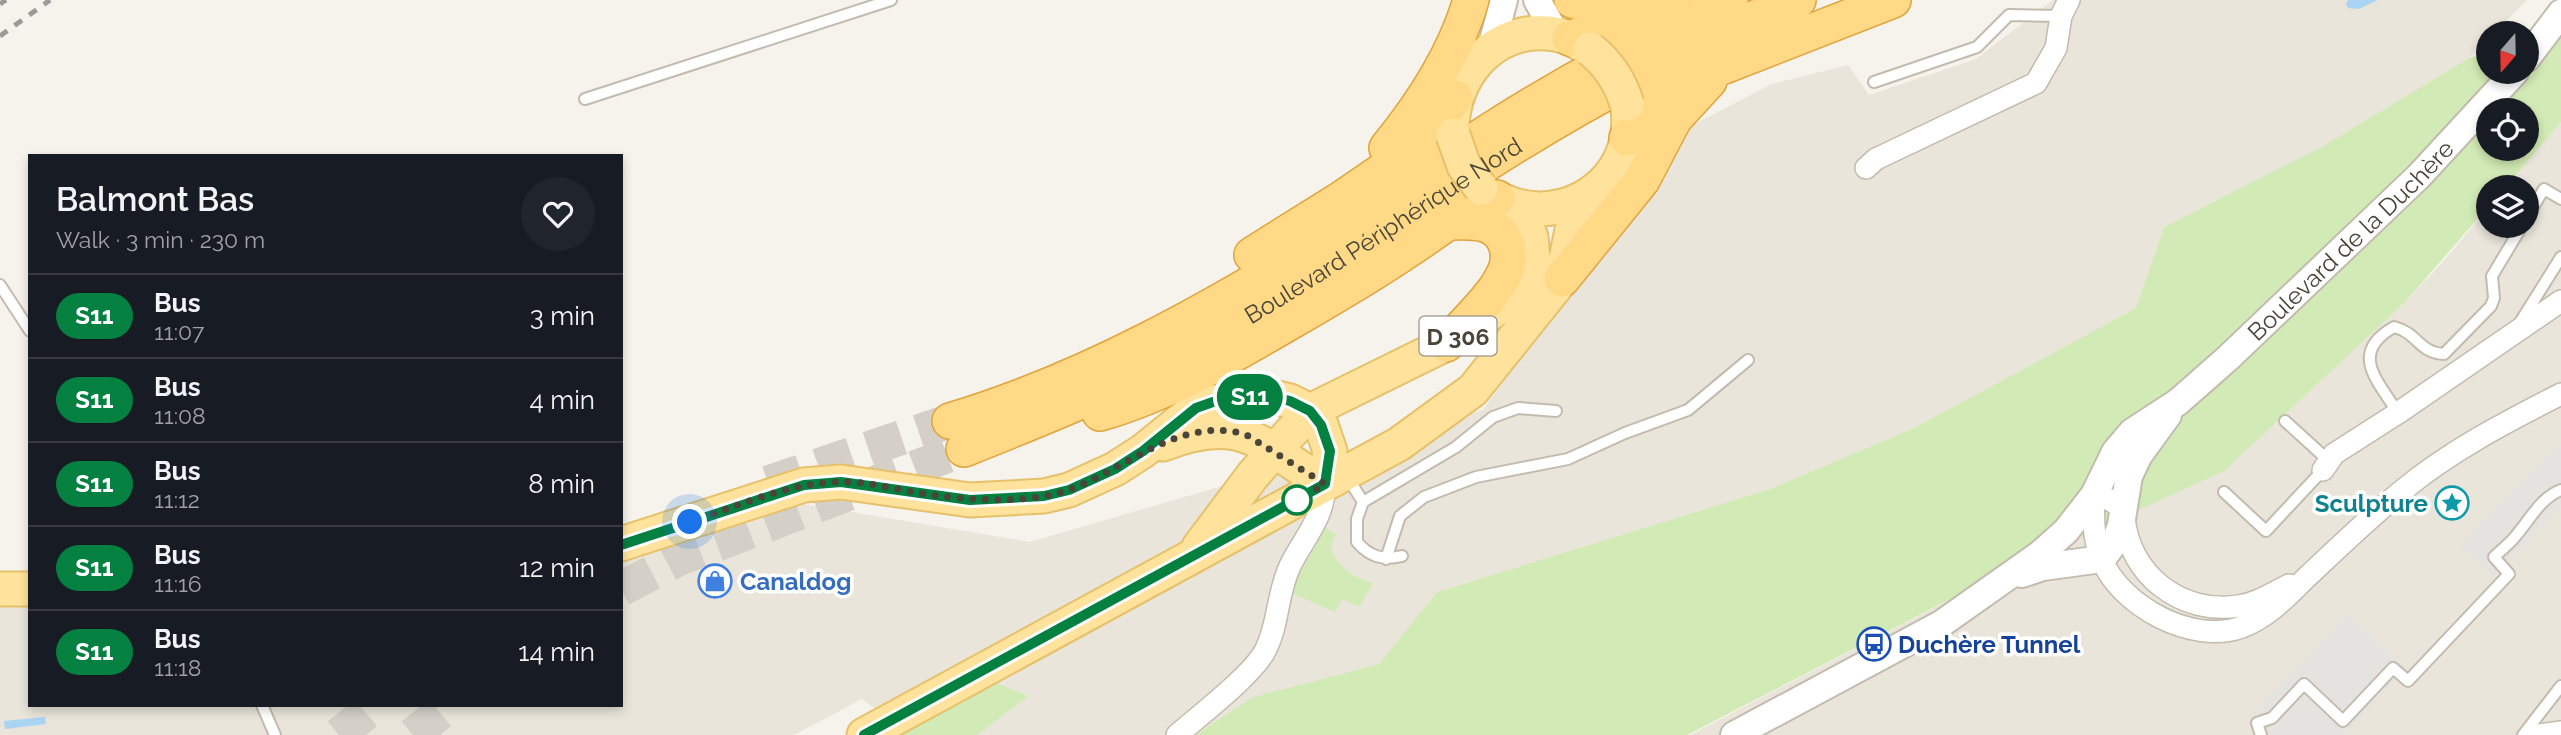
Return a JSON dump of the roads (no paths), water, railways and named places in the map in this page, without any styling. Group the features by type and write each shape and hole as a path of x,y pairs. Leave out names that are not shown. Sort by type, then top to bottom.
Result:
{"highway":[{"path":"1343,198 1388,148 1426,96 1452,47 1471,0"},
{"path":"1573,0 1603,6 1630,0"},
{"path":"1572,41 1618,26 1671,0"},
{"name":"Boulevard Périphérique Nord","path":"966,427 1195,315 1331,235 1559,88 1662,32 1730,0"},
{"name":"Boulevard Périphérique Nord","path":"966,427 1061,411 1206,340 1312,278 1434,197 1580,107 1697,45 1798,0"},
{"path":"1628,138 1651,106 1684,79 1893,0"},
{"path":"1562,279 1642,180 1674,119 1724,66"},
{"path":"966,427 1264,249 1343,198 1413,150 1455,98"},
{"path":"966,427 1039,431 1146,398 1242,350 1352,286 1478,203 1499,198"},
{"path":"1446,344 1502,280 1508,263 1502,234 1491,225 1479,222 1448,222"}],"main road":[{"name":"D 306","path":"1190,558 1264,463 1310,411 1325,401 1446,344 1512,298 1529,276 1533,248 1526,222 1464,166 1453,135 1455,98 1467,72 1491,48 1522,34 1572,41"},
{"path":"1499,198 1542,210 1566,206 1582,200 1612,174 1622,156 1628,138 1627,104 1616,76 1608,66 1572,41"},
{"name":"D 306","path":"864,735 1399,444 1473,390 1562,279 1574,220 1582,200"},
{"path":"623,543 804,485 841,482 970,500 1044,496 1091,481 1143,451 1194,432 1208,430 1245,434 1264,463 1335,478 1327,438 1310,411 1290,401 1265,395 1213,402 1196,408 1143,451"},
{"path":"0,589 28,589"}],"street":[{"path":"1491,48 1504,0"},
{"path":"1537,0 1572,41"},
{"path":"1866,168 1876,159 2036,83 2056,48 2065,8"},
{"path":"2539,42 2561,13"},
{"name":"Boulevard de la Duchère","path":"2504,84 2419,176 2228,358 2178,402 2149,419 2126,438 2115,452 2094,495 2094,524 2102,559 2124,591 2154,615 2184,627 2212,632 2240,627 2272,611 2413,482 2455,452 2561,394"},
{"path":"2326,465 2334,454 2561,301"},
{"name":"Boulevard de la Duchère","path":"2102,559 2115,542 2124,512 2129,477 2138,455 2178,402"},
{"path":"1177,735 1251,670 1265,652 1272,634 1280,589 1290,566 1322,512 1335,478"},
{"path":"1734,735 1941,624 2006,580 2066,531 2094,495 2108,499 2124,512"},
{"name":"Boulevard de la Duchère","path":"2124,512 2128,543 2142,569 2175,597 2196,605 2212,608 2260,601 2310,575"},
{"path":"2006,580 2043,567 2102,559"},
{"path":"2539,735 2561,732"}],"lane":[{"path":"585,99 891,0"},
{"path":"1874,82 1977,47 2009,15 2065,8"},
{"path":"2539,198 2544,189 2561,199"},
{"path":"2398,413 2371,366 2369,354 2373,342 2394,327 2405,330 2430,353 2444,354 2491,306 2494,298 2493,276 2515,238"},
{"path":"2514,332 2561,257"},
{"path":"0,285 28,328"},
{"path":"1385,559 1400,516 1424,497 1476,477 1567,458 1688,410 1748,360"},
{"path":"1402,556 1385,559 1367,554 1357,542 1357,519 1363,502 1456,447 1493,417 1518,408 1556,411"},
{"path":"2224,492 2266,531 2326,465 2285,421"},
{"path":"1335,478 1363,502"},
{"path":"2261,735 2257,723 2272,718 2304,684 2343,721 2393,668 2408,681 2509,574 2494,557 2536,510 2561,490"},
{"path":"2523,735 2561,686"},
{"path":"264,710 275,735"}],"water":[{"path":"2348,0 2378,0 2359,9 2348,8"},
{"path":"45,717 46,724 5,729 4,721"}],"tunnel":[{"path":"768,483 950,421"},
{"path":"623,588 678,559 964,449"},
{"path":"339,735 373,707"},
{"path":"413,735 447,707"}],"railway":[{"path":"0,4 6,0"},
{"path":"0,36 50,0"}],"place":[{"name":"Sculpture","path":"2452,503"},
{"name":"Canaldog","path":"715,581"},
{"name":"Duchère Tunnel","path":"1874,644"}]}
